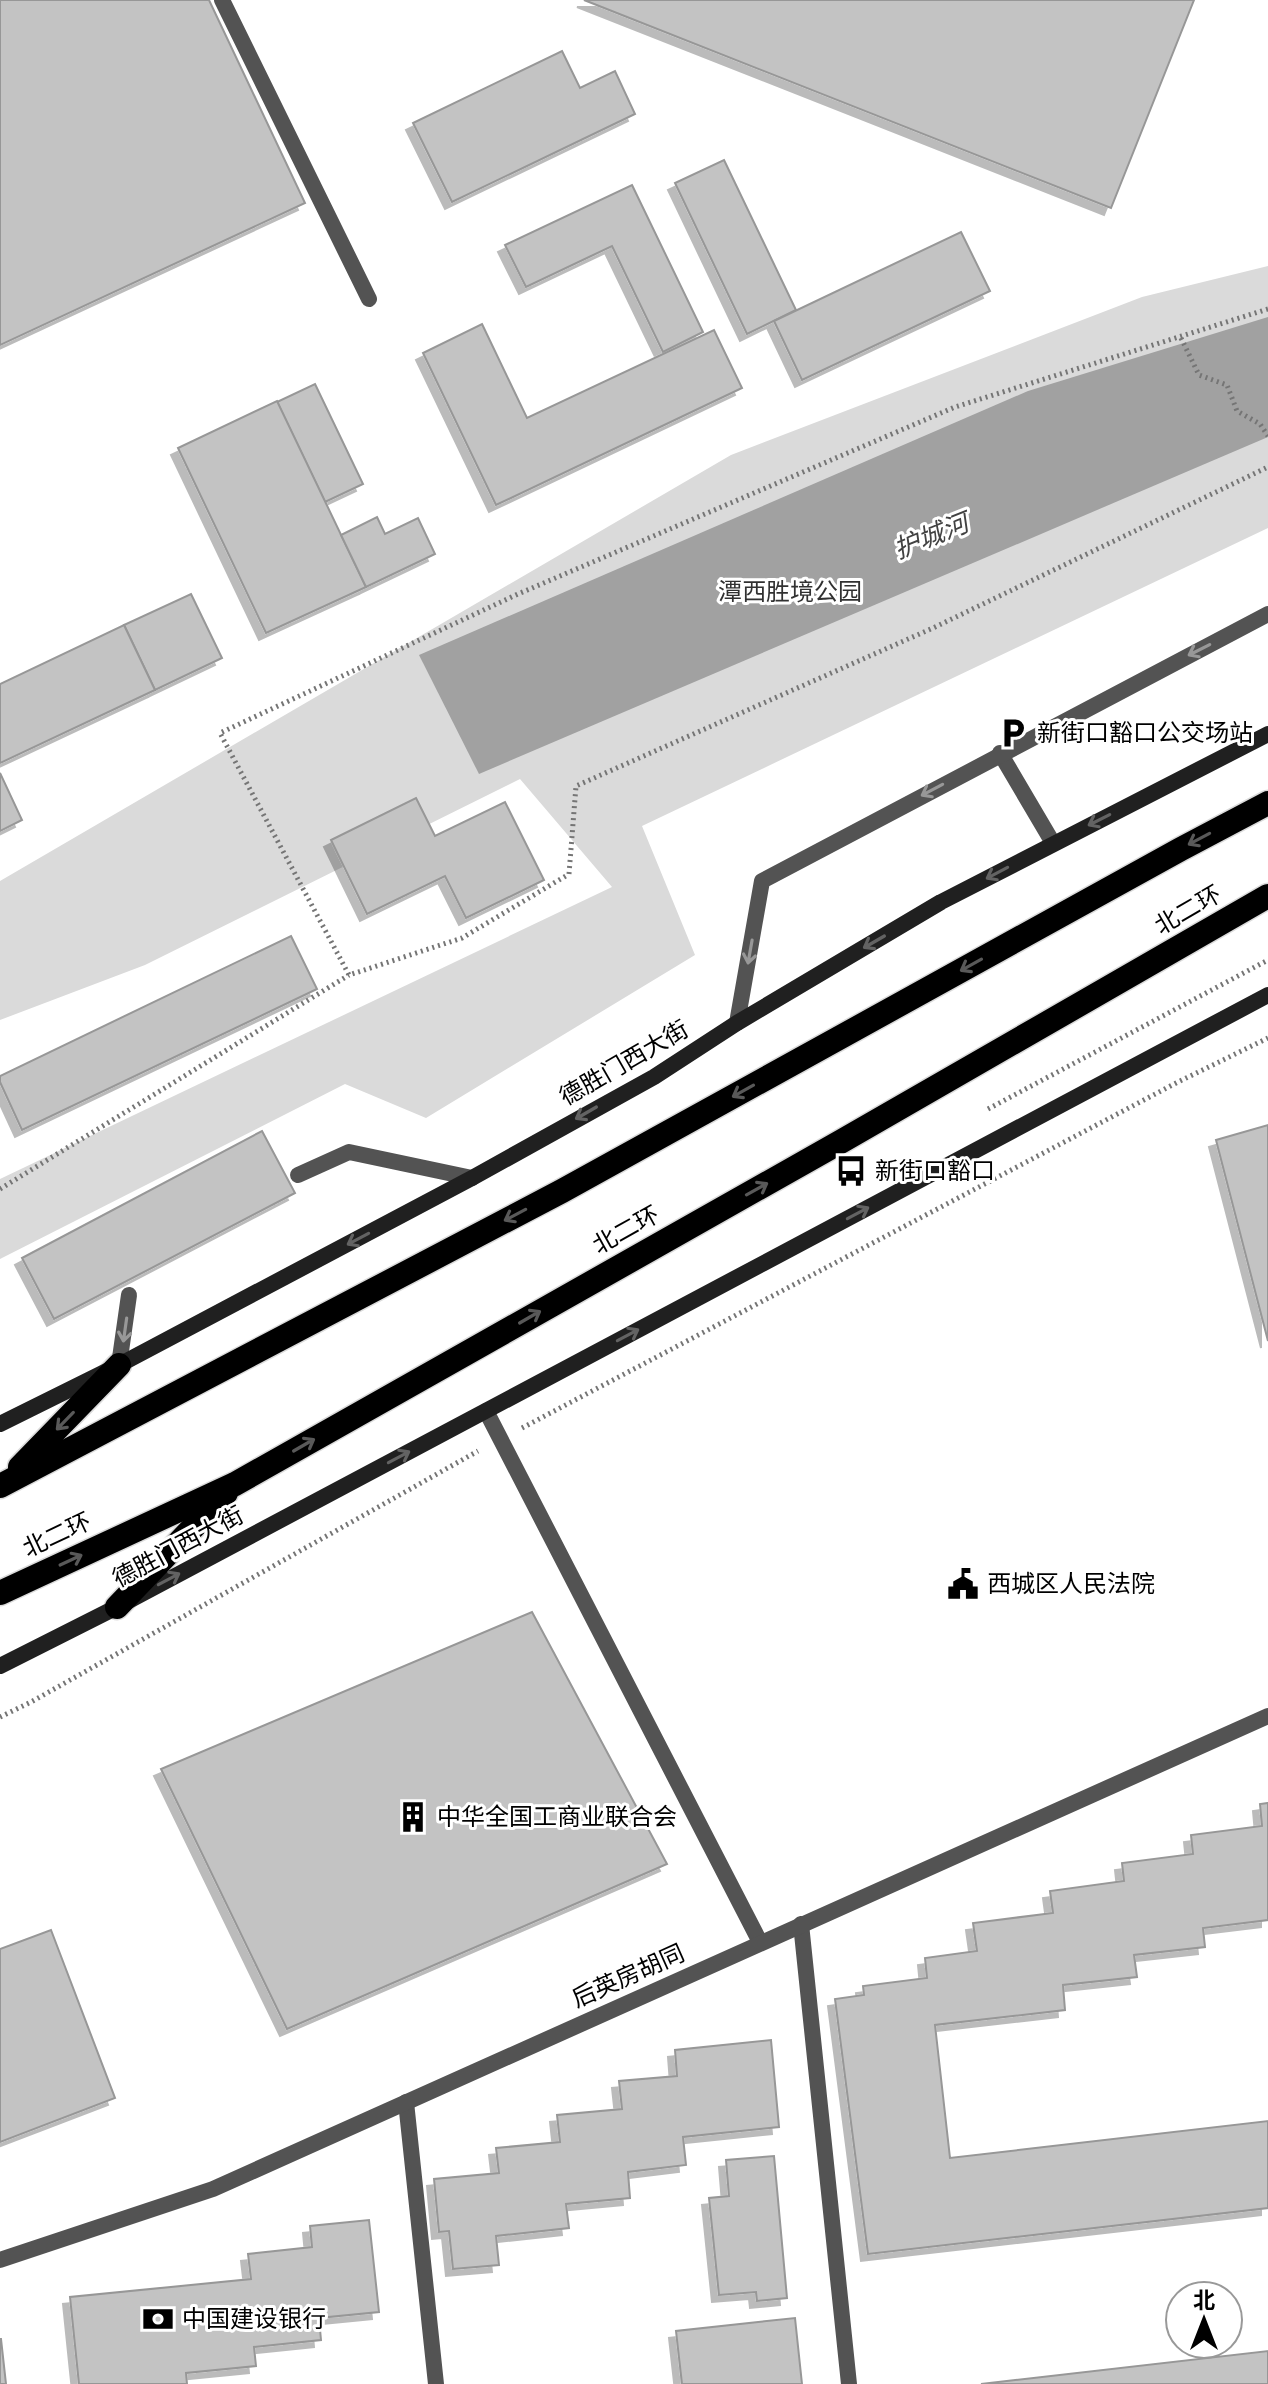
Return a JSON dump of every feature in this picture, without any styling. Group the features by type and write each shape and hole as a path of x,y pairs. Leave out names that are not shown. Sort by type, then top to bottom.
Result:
{"highway":[{"path":"1,1485 562,1191 1268,803"},
{"name":"北二环","path":"0,1593 235,1484 1268,896"},
{"path":"1,1485 119,1365"},
{"path":"117,1607 235,1484"}],"street":[{"path":"222,0 369,299"},
{"path":"737,1023 762,881 1268,614"},
{"name":"德胜门西大街","path":"0,1424 119,1365 472,1178 654,1077 737,1023 941,902 1268,734"},
{"path":"1000,753 1053,843"},
{"name":"德胜门西大街","path":"0,1666 117,1607 1268,995"},
{"path":"298,1175 349,1152 472,1178"},
{"path":"119,1365 129,1295"},
{"path":"486,1411 760,1942"},
{"name":"后英房胡同","path":"0,2260 213,2189 1268,1716"},
{"path":"801,1924 849,2384"},
{"path":"406,2102 436,2384"}],"path":[{"path":"349,975 220,733 518,594 955,407 1268,309"},
{"path":"1181,338 1199,375 1227,385 1237,411 1260,424 1268,436"},
{"path":"0,1189 349,975 462,938 569,874 576,786 933,628 1268,467"},
{"path":"981,1113 1268,960"},
{"path":"0,1717 441,1470 1178,1082 1268,1038"}],"green space":[{"name":"潭西胜境公园","path":"1268,266 1268,528 642,826 695,955 426,1118 345,1084 0,1259 0,1179 612,887 520,779 145,965 0,1020 0,881 731,455 1142,297"}],"water":[{"name":"护城河","path":"1268,317 1268,437 479,774 419,655 1028,391"}],"building":[{"path":"0,0 209,0 305,203 0,345"},
{"path":"584,0 1194,0 1111,208"},
{"path":"562,51 580,88 615,71 635,114 452,202 413,123"},
{"path":"724,160 796,310 747,334 675,183"},
{"path":"632,185 703,332 663,352 612,246 526,287 505,245"},
{"path":"961,232 990,291 802,380 774,321"},
{"path":"482,324 527,418 714,330 742,388 496,505 423,353"},
{"path":"315,384 363,484 325,502 277,402"},
{"path":"277,401 366,587 266,633 178,448"},
{"path":"377,517 385,534 418,518 435,554 366,587 341,535"},
{"path":"191,594 222,658 155,690 124,625"},
{"path":"124,625 155,690 0,763 0,684"},
{"path":"0,773 22,820 0,831"},
{"path":"416,798 435,836 505,802 544,880 466,918 445,876 367,914 331,840"},
{"path":"291,936 317,989 22,1130 0,1076"},
{"path":"1268,1125 1268,1341 1216,1140"},
{"path":"262,1131 295,1193 54,1319 22,1258"},
{"name":"中华全国工商业联合会","path":"532,1612 667,1864 287,2029 161,1769"},
{"path":"1268,1803 1268,1920 1203,1928 1205,1947 1134,1955 1137,1977 1063,1985 1065,2010 935,2025 950,2158 1268,2121 1268,2208 868,2254 835,1999 864,1995 863,1986 927,1978 925,1958 977,1951 973,1923 1053,1913 1050,1891 1124,1881 1122,1863 1193,1854 1191,1835 1262,1826 1260,1804"},
{"path":"51,1930 115,2098 0,2142 0,1949"},
{"path":"771,2040 779,2127 683,2137 686,2165 628,2172 630,2198 566,2204 569,2228 496,2236 499,2265 453,2269 449,2231 439,2232 434,2179 499,2173 496,2148 560,2142 557,2115 622,2109 619,2081 677,2076 675,2050"},
{"path":"774,2156 787,2298 757,2301 756,2292 719,2295 709,2198 729,2196 726,2160"},
{"path":"369,2220 379,2312 319,2318 321,2340 254,2347 256,2366 186,2373 187,2384 79,2384 70,2297 251,2279 248,2254 312,2247 310,2226"},
{"path":"795,2318 802,2384 682,2384 676,2331"},
{"path":"1,2339 6,2384 0,2384"},
{"path":"1268,2351 1268,2384 981,2384 1190,2360 1244,2360 1244,2354"}],"place":[{"name":"新街口豁口公交场站","path":"1013,733"},
{"name":"新街口豁口","path":"851,1171"},
{"name":"西城区人民法院","path":"963,1584"},
{"name":"中华全国工商业联合会","path":"413,1817"},
{"name":"中国建设银行","path":"158,2319"}]}
